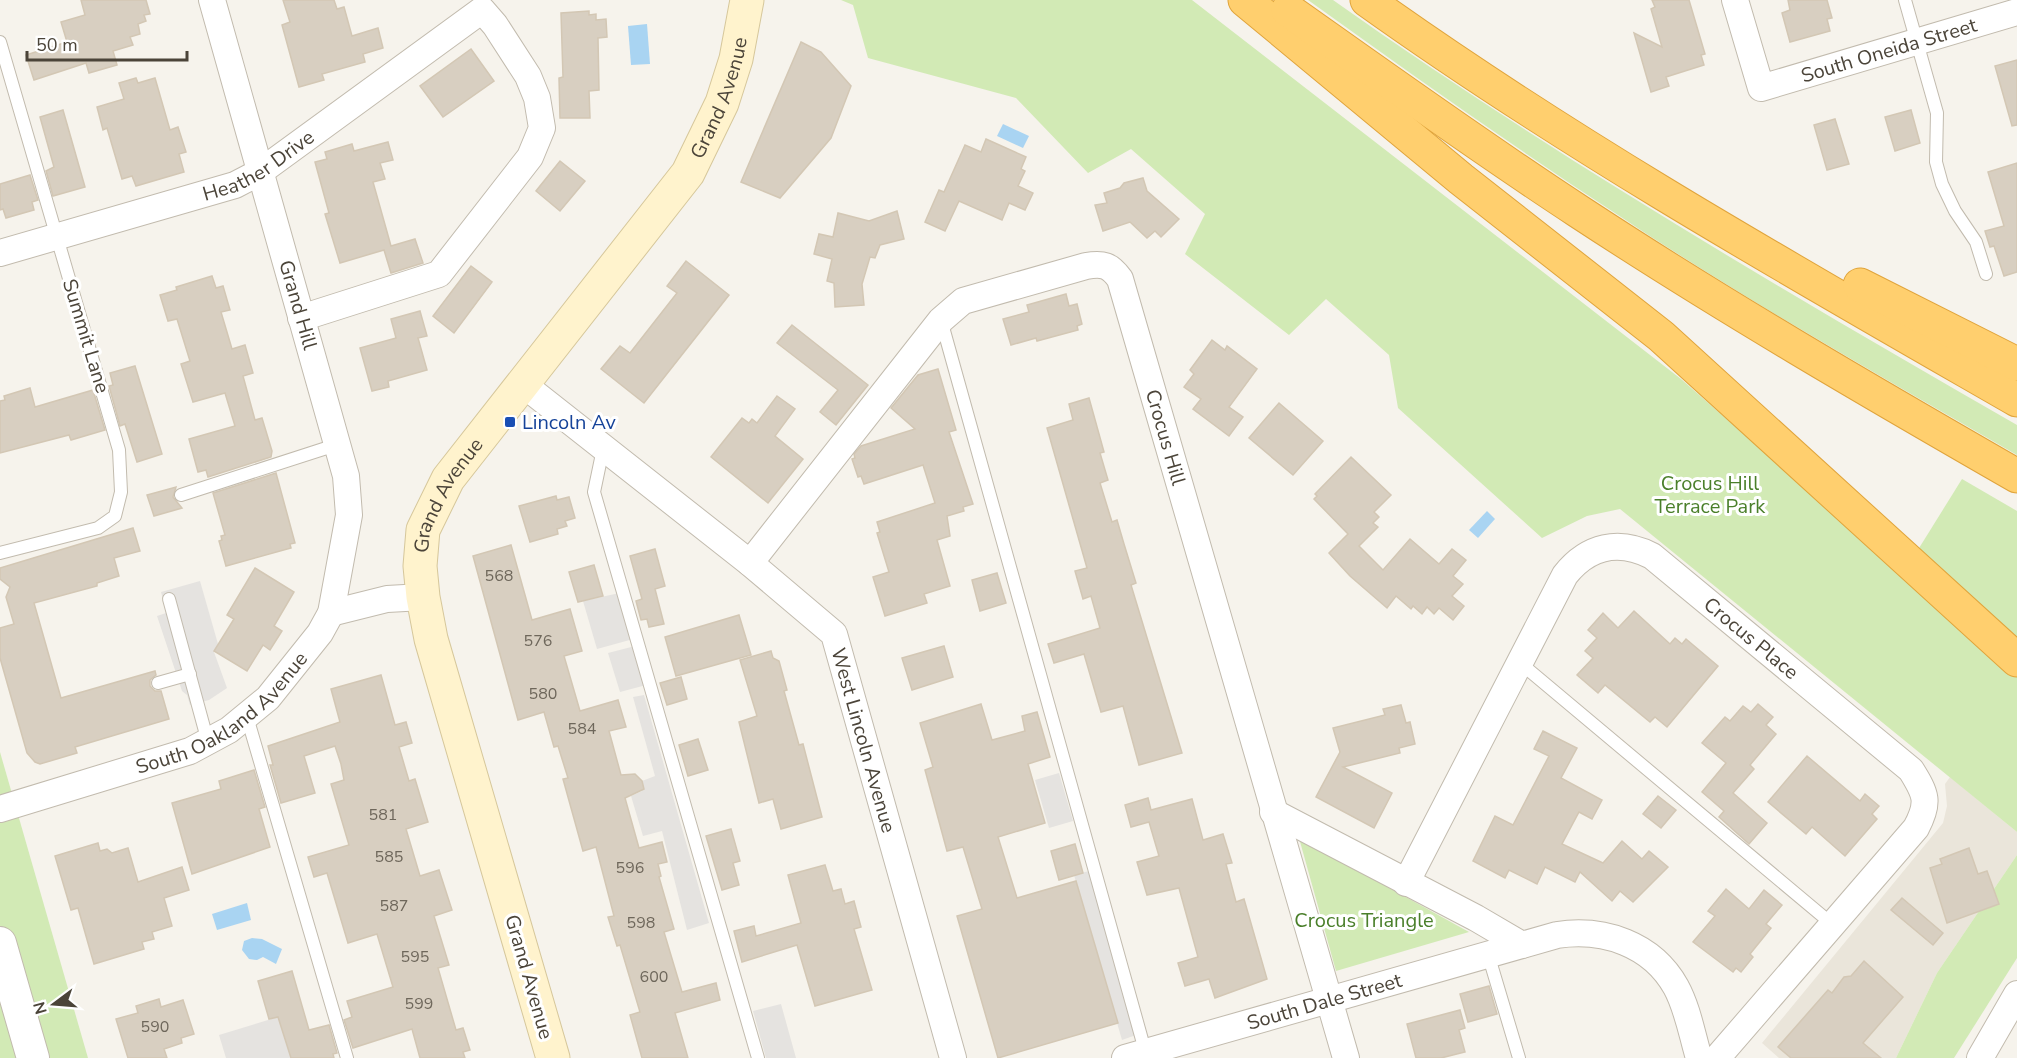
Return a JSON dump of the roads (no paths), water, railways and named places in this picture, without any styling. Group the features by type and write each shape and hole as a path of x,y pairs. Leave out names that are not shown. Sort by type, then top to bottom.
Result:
{"highway":[{"path":"1245,0 1461,179 1661,336 2017,660"},
{"path":"1274,0 1469,139 1580,212 1815,358 2017,476"},
{"path":"1367,0 1497,90 1722,230 2017,400"},
{"path":"1722,230 1842,276 1969,342 2017,364"}],"main road":[{"name":"Grand Avenue","path":"553,1058 431,639 420,566 423,530 434,503 448,479 688,173 722,104 736,59 747,0"}],"street":[{"name":"Grand Hill","path":"212,0 301,318 339,444 349,492 349,515 331,613"},
{"name":"South Oneida Street","path":"1735,0 1761,88 2017,12"},
{"name":"Heather Drive","path":"0,254 235,185 260,172 482,10 495,24 528,76 537,98 542,128 530,157 439,274 301,318"},
{"name":"Crocus Hill","path":"750,563 941,320 963,301 1075,269 1106,264 1120,279 1273,812"},
{"name":"West Lincoln Avenue","path":"524,385 750,563 834,634 953,1058"},
{"name":"Crocus Place","path":"1406,883 1519,662 1573,564 1593,551 1608,546 1639,549 1652,556 1911,770 1923,789 1926,810 1916,828 1718,1058"},
{"path":"331,613 387,599 423,597"},
{"name":"South Oakland Avenue","path":"0,808 176,756 208,742 247,717 285,679 320,633 331,613"},
{"path":"1273,812 1476,918 1522,945"},
{"path":"1273,812 1346,1058"},
{"name":"South Dale Street","path":"1139,1056 1488,954 1577,932 1600,933 1623,940 1643,951 1661,967 1675,986 1700,1058"},
{"path":"0,943 33,1058"},
{"path":"1980,1058 2017,994"}],"lane":[{"path":"1905,0 1938,113 1936,162 1942,184 1955,211 1976,242 1986,274"},
{"name":"Summit Lane","path":"0,42 119,450 119,503 115,516 98,528 0,554"},
{"path":"941,320 1139,1056"},
{"path":"181,495 339,444"},
{"path":"603,449 594,492 758,1058"},
{"path":"169,599 208,742"},
{"path":"1519,662 1832,924"},
{"path":"158,682 190,674"},
{"path":"247,717 347,1058"},
{"path":"1488,954 1519,1058"}],"water":[{"path":"647,24 650,64 631,65 628,26"},
{"path":"1003,124 1029,136 1023,148 997,136"},
{"path":"1487,511 1495,519 1478,538 1469,530"},
{"path":"247,903 251,920 217,930 212,914"},
{"path":"252,938 262,939 282,949 276,964 263,957 257,960 249,959 242,950 244,941"}],"place":[{"name":"Lincoln Av","path":"510,422"}],"park label":[{"name":"Crocus Hill Terrace Park","path":"1710,494"},
{"name":"Crocus Triangle","path":"1364,920"}]}
